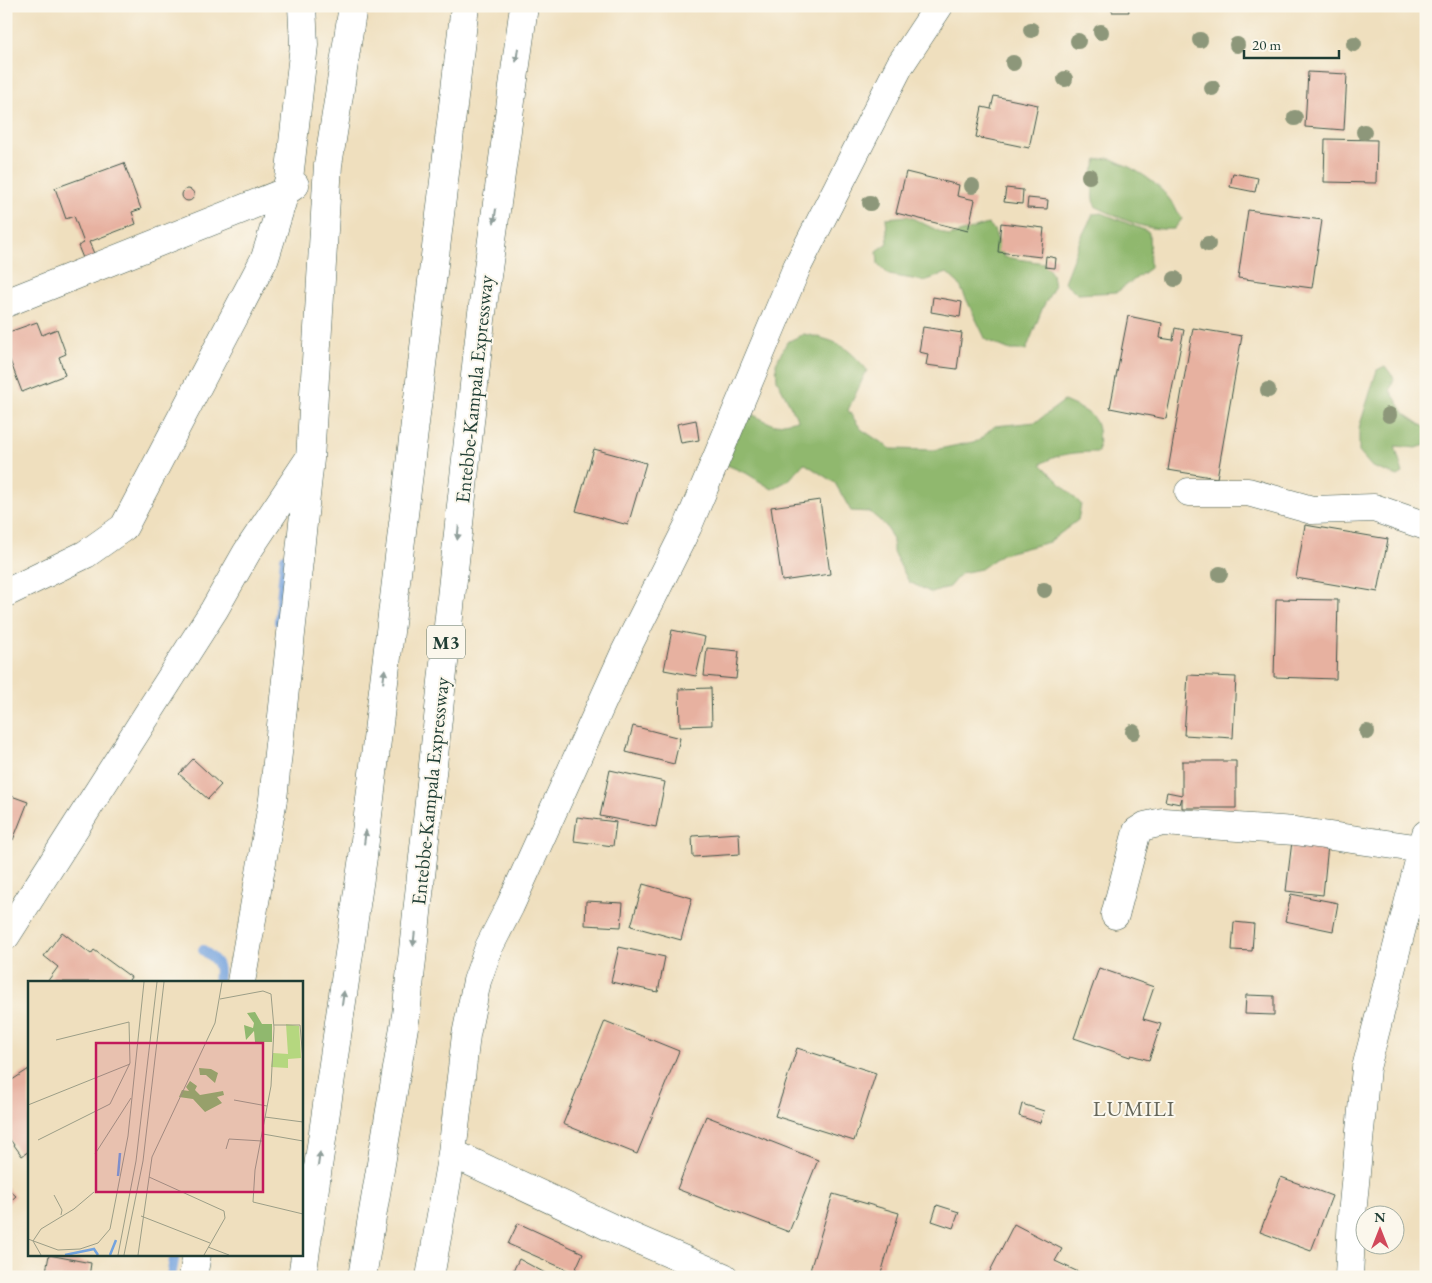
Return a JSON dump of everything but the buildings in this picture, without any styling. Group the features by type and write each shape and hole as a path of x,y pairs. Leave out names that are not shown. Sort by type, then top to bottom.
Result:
{"main road":[{"path":"6,594 86,554 124,527 265,258 289,179 304,45 302,6"},
{"path":"242,981 273,799 310,458 328,165 353,6"},
{"path":"302,1277 364,847 465,6"},
{"name":"Entebbe-Kampala Expressway","path":"362,1277 406,1015 480,320 524,6"},
{"path":"430,1277 452,1153 466,1035 477,981 489,946 510,906 625,652 688,526 797,267 900,65 940,6"},
{"path":"6,303 285,192 328,165"},
{"path":"6,936 214,610 248,552 310,458"},
{"path":"1189,492 1248,492 1312,510 1374,508 1426,526"},
{"path":"1115,915 1137,831 1154,824 1163,822 1424,841 1366,1068 1352,1215 1349,1277"},
{"path":"452,1153 625,1234 724,1277"},
{"path":"193,1277 197,1256"}],"green space":[{"path":"1109,158 1142,174 1160,188 1182,219 1174,229 1143,226 1124,220 1095,206 1091,178 1097,160"},
{"path":"1102,213 1149,232 1150,268 1117,292 1078,294 1064,282 1081,238 1093,214"},
{"path":"908,216 949,236 988,224 994,230 1004,257 1044,263 1052,274 1054,287 1043,307 1026,350 1010,350 986,340 959,284 947,273 924,281 889,275 878,264 877,251 888,243 886,218"},
{"path":"804,334 840,345 853,354 867,370 848,410 861,429 891,449 934,450 978,441 995,426 1036,422 1064,401 1089,414 1093,418 1098,431 1098,452 1061,455 1041,464 1081,504 1078,520 1049,542 1002,554 981,569 961,573 949,587 932,593 909,582 893,552 893,540 886,526 870,512 851,511 835,483 804,463 789,480 772,489 746,473 722,463 737,407 774,425 798,420 777,380 776,363 787,342"},
{"path":"1385,366 1394,378 1390,390 1405,414 1426,428 1426,445 1416,448 1395,446 1403,473 1398,476 1372,467 1359,452 1359,428 1377,370"}],"waterway":[{"path":"279,622 285,558"},
{"path":"203,950 217,963 219,971 218,981"},
{"path":"171,1277 175,1256"}],"district":[{"name":"LUMILI","path":"1134,1108"}]}
